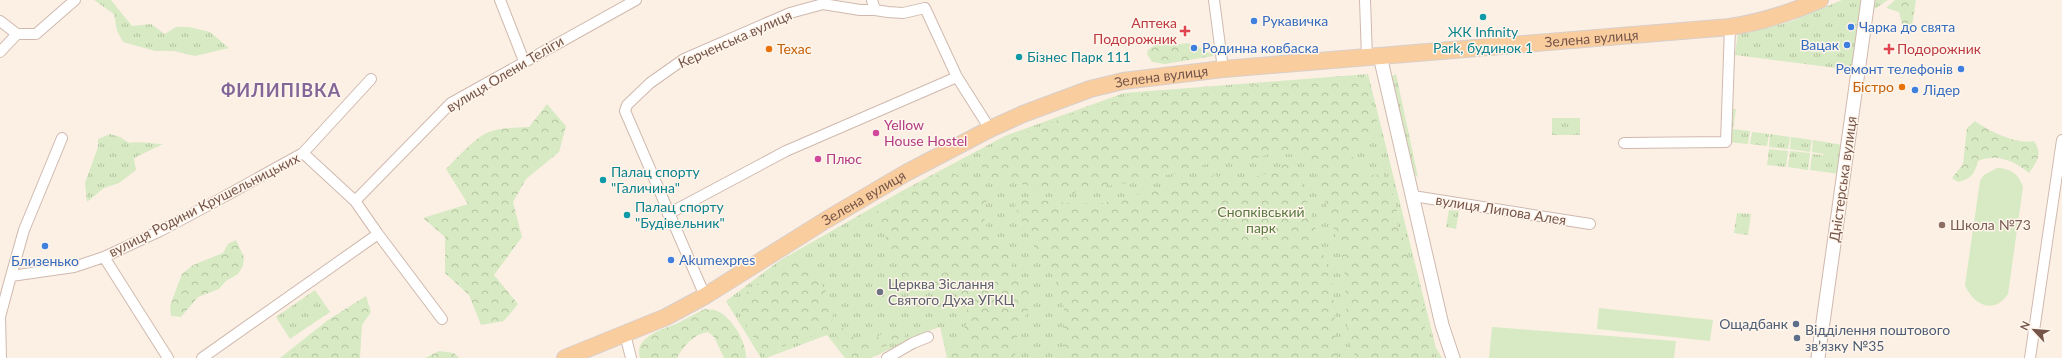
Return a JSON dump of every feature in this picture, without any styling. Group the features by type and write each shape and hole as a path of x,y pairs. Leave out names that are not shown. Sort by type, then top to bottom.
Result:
{"main road":[{"name":"Зелена вулиця","path":"565,358 666,316 705,296 826,220 912,170 990,129 1057,100 1116,82 1223,69 1730,27 1769,20 1820,0"}],"street":[{"path":"0,21 17,34 36,34 75,0"},
{"path":"500,0 524,61"},
{"name":"вулиця Олени Теліги","path":"355,201 452,103 524,61 636,0"},
{"path":"1214,0 1223,69"},
{"path":"1365,0 1374,56"},
{"name":"Дністерська вулиця","path":"1818,358 1868,0"},
{"name":"Керченська вулиця","path":"705,296 625,114 627,105 650,83 684,59 790,13 823,4 860,10 873,5 903,13 925,8 957,77 990,129"},
{"path":"1624,142 1726,142 1730,27"},
{"path":"0,52 17,34"},
{"name":"вулиця Липова Алея","path":"1374,56 1413,196 1442,325 1453,358"},
{"path":"668,214 786,151 957,77"},
{"path":"303,153 371,79"},
{"path":"1,358 0,317 11,276 24,230 62,138"},
{"path":"2030,358 2062,140"},
{"name":"вулиця Родини Крушельницьких","path":"11,276 74,267 104,257 160,231 303,153 355,201 442,319"},
{"name":"вулиця Липова Алея","path":"1413,196 1590,224"},
{"path":"202,358 378,234"},
{"path":"104,257 168,358"},
{"path":"625,334 631,358"},
{"path":"887,358 928,337"}],"green space":[{"path":"94,0 111,0 132,26 151,24 165,34 176,27 189,27 210,32 229,48 195,56 174,51 155,51 123,42 117,31 114,14"},
{"path":"1842,0 1864,0 1852,70 1735,55 1738,33 1772,27 1795,20"},
{"path":"1872,0 1888,0 1870,12"},
{"path":"1895,0 1916,0 1910,32 1902,24 1899,12 1886,8"},
{"path":"1157,43 1173,45 1187,43 1198,46 1205,52 1213,53 1213,56 1165,64 1152,62 1147,54 1148,50"},
{"name":"Снопківський парк","path":"1368,74 1436,348 1442,358 947,358 940,327 923,333 871,358 845,358 827,335 766,358 761,358 726,301 779,261 900,192 1005,136 1124,93"},
{"path":"1396,74 1418,177 1412,173 1390,77"},
{"path":"1362,77 1367,82 1379,130 1376,137 1354,146 1352,156 1355,165 1372,175 1383,174 1394,197 1397,210 1395,218 1400,233 1407,244 1411,273 1425,309 1424,325 1433,347 1433,358 1356,358 1350,344 1347,327 1344,263 1313,160 1278,151 1244,163 1229,160 1214,162 1180,173 1139,179 1127,183 1088,189 1073,193 995,180 984,172 980,161 981,155 1013,133 1030,131 1104,102 1117,102 1127,95"},
{"path":"547,104 566,126 559,152 526,179 513,202 522,237 494,275 518,304 504,321 481,325 469,295 445,273 445,237 423,218 468,204 446,169 468,147 488,132 505,128 529,127"},
{"path":"1728,109 1736,109 1733,129 1750,131 1748,144 1726,142"},
{"path":"1552,118 1580,118 1580,135 1552,135"},
{"path":"1975,121 2003,136 2020,141 2034,141 2038,150 2038,158 2029,173 2011,162 1999,158 1992,158 1978,161 1972,175 1966,179 1958,182 1952,178 1963,164 1967,128"},
{"path":"1752,132 1769,134 1767,146 1750,144"},
{"path":"110,134 120,137 129,143 137,142 163,144 134,159 136,170 119,183 104,188 87,202 85,183 98,147 98,139"},
{"path":"1770,134 1790,137 1788,149 1769,147"},
{"path":"1791,137 1812,140 1810,152 1790,149"},
{"path":"1813,140 1843,145 1839,174 1810,170 1812,154 1824,155 1812,152"},
{"path":"1769,149 1788,151 1786,167 1767,165"},
{"path":"1790,151 1810,153 1808,170 1788,167"},
{"path":"1285,164 1298,172 1333,286 1337,358 1063,358 1064,308 1059,290 1054,277 1042,261 1015,207 1017,198 1078,204 1102,203 1215,175 1241,180 1269,173"},
{"path":"1997,168 2006,169 2016,175 2023,187 2008,294 1996,304 1990,306 1984,305 1973,298 1965,285 1980,181 1984,175"},
{"path":"946,171 971,180 988,191 984,217 988,231 995,240 1007,250 1015,269 1030,286 1033,297 1017,337 1015,358 950,358 949,356 963,333 967,321 967,308 960,296 962,283 957,277 951,277 935,289 928,291 912,286 901,274 898,265 891,256 883,228 877,221 876,213 883,205 902,195 908,189"},
{"path":"1449,210 1459,211 1456,229 1446,227"},
{"path":"1737,213 1751,214 1748,235 1734,233"},
{"path":"236,240 244,257 243,266 238,274 226,281 219,289 198,297 181,317 171,316 170,306 182,274 193,265 223,253 228,244"},
{"path":"793,260 806,264 821,283 831,301 833,314 831,329 779,348 764,350 751,334 736,305 755,285"},
{"path":"315,290 330,312 290,339 276,317"},
{"path":"366,296 371,312 362,325 360,358 280,358 328,320"},
{"path":"1599,308 1713,320 1710,341 1597,329"},
{"path":"705,309 717,311 728,319 738,331 744,345 746,358 724,358 714,337 708,332 698,335 690,341 677,358 640,358 639,350 641,344 652,334"},
{"path":"1492,327 1676,341 1674,358 1489,358"},
{"path":"844,328 859,343 867,342 893,328 906,334 902,340 880,348 863,358 853,358 844,349 839,341 837,333 838,329"},
{"path":"439,351 454,353 459,358 425,358"}],"place":[{"name":"ЖК Infinity Park, будинок 1","path":"1483,17"},
{"name":"Рукавичка","path":"1254,21"},
{"name":"Чарка до свята","path":"1851,27"},
{"name":"Аптека Подорожник","path":"1185,31"},
{"name":"Вацак","path":"1847,45"},
{"name":"Родинна ковбаска","path":"1194,48"},
{"name":"Техас","path":"769,49"},
{"name":"Подорожник","path":"1889,49"},
{"name":"Бізнес Парк 111","path":"1019,57"},
{"name":"Ремонт телефонів","path":"1961,69"},
{"name":"Бістро","path":"1902,87"},
{"name":"Лідер","path":"1915,90"},
{"name":"Yellow House Hostel","path":"876,133"},
{"name":"Плюс","path":"818,159"},
{"name":"Палац спорту \"Галичина\"","path":"603,180"},
{"name":"Палац спорту \"Будівельник\"","path":"627,215"},
{"name":"Школа №73","path":"1942,225"},
{"name":"Близенько","path":"45,246"},
{"name":"Akumexpres","path":"671,260"},
{"name":"Церква Зіслання Святого Духа УГКЦ","path":"880,292"},
{"name":"Ощадбанк","path":"1796,324"},
{"name":"Відділення поштового зв’язку №35","path":"1797,338"}],"district":[{"name":"ФИЛИПІВКА","path":"281,91"}]}
